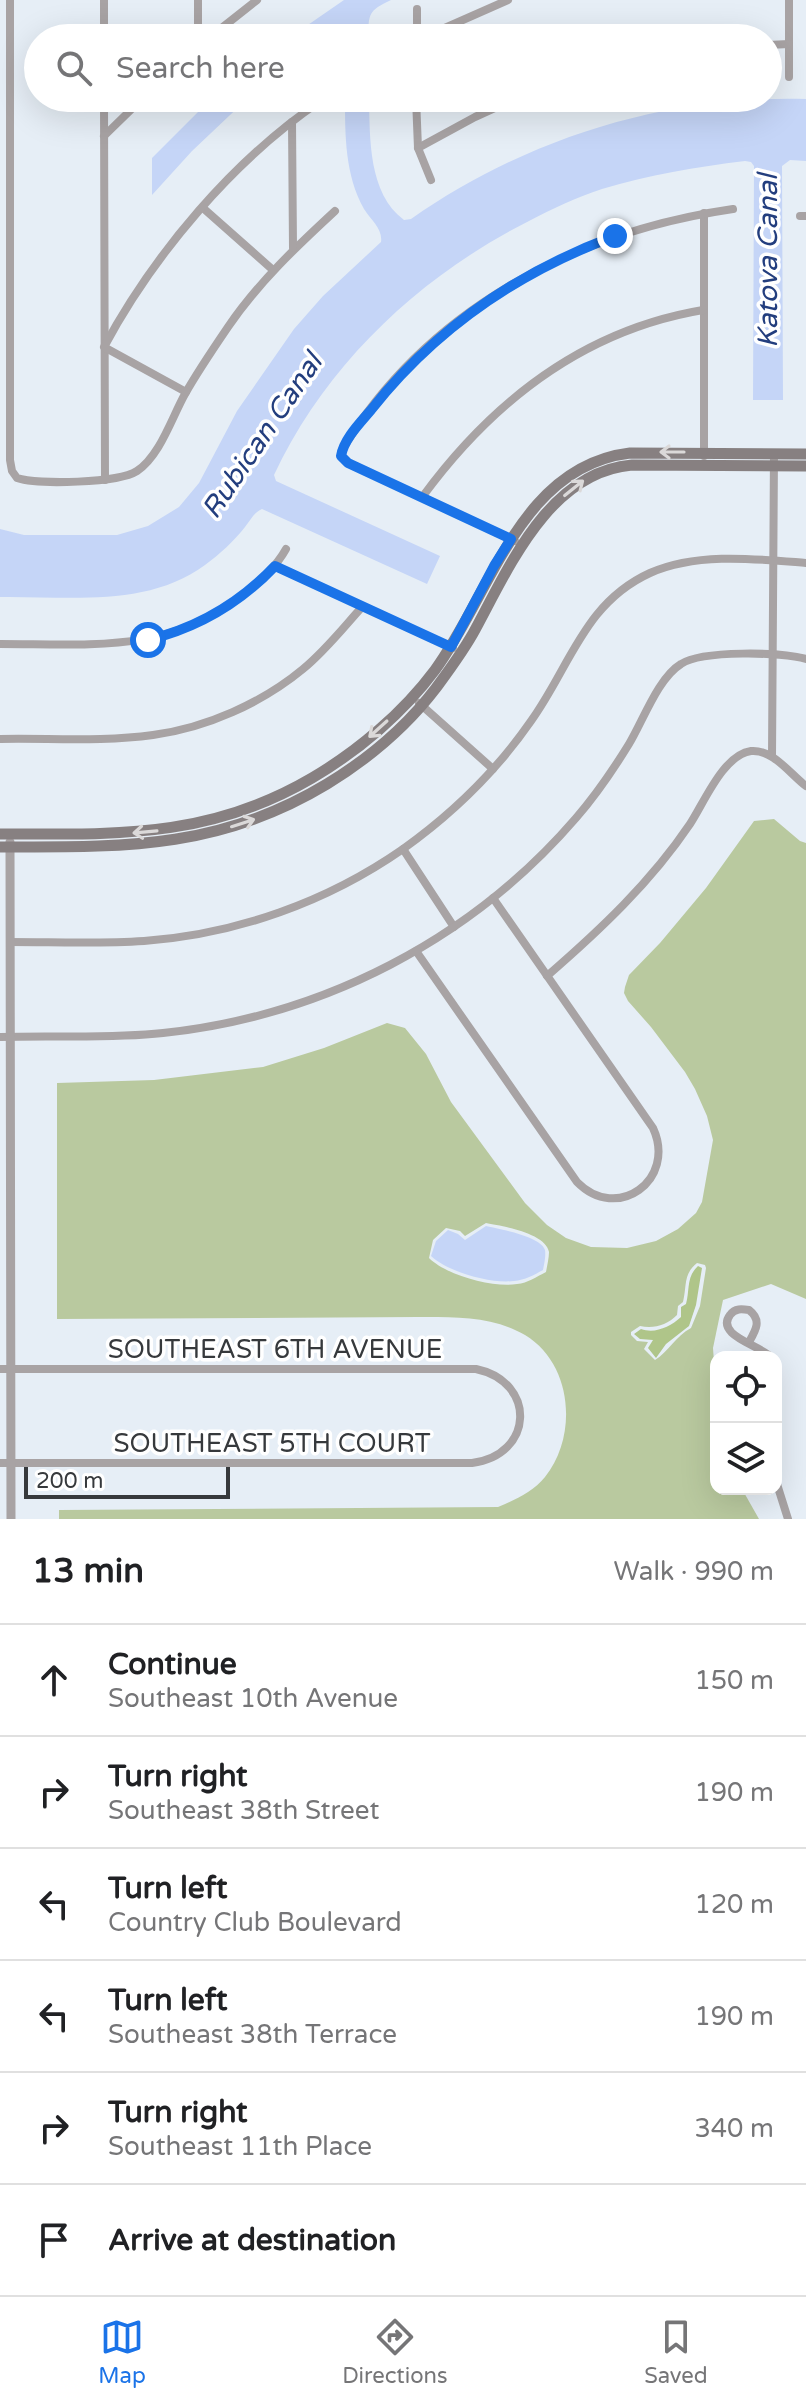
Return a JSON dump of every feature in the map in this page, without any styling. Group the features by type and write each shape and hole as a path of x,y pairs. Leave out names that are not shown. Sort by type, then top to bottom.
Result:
{"main road":[{"path":"5,840 153,831 196,824 245,809 290,790 336,762 417,701 456,650 494,566 516,542 554,489 574,471 598,459 630,453 704,459 774,459 806,454"},
{"path":"774,459 806,466"}],"street":[{"path":"10,0 10,464 13,474 25,480 105,480 129,475 147,462 228,325 293,248 335,211"},
{"path":"104,0 104,24"},
{"path":"198,0 198,24"},
{"path":"227,24 257,0"},
{"path":"452,24 508,0"},
{"path":"789,0 789,77"},
{"path":"417,9 418,24"},
{"path":"782,44 789,44"},
{"path":"104,112 105,480"},
{"path":"104,136 129,112"},
{"path":"104,347 151,271 203,208 236,172 306,112"},
{"path":"417,112 418,148 431,180"},
{"path":"418,148 486,112"},
{"path":"292,122 293,248"},
{"path":"203,208 273,270"},
{"path":"516,542 348,463 341,456 342,450 357,426 393,383 435,341 474,309 524,277 593,244 637,229 733,209"},
{"path":"704,213 704,459"},
{"path":"423,496 475,433 525,388 555,367 621,334 703,310"},
{"path":"104,347 186,392"},
{"path":"772,756 774,459"},
{"path":"0,644 124,643 159,637 191,626 224,609 275,566 286,549"},
{"path":"5,942 146,941 230,927 278,913 333,890 403,849 493,769 549,695 588,624 624,588 676,564 712,560 806,563"},
{"path":"275,566 456,650"},
{"path":"0,739 140,737 201,724 244,706 295,675 362,607"},
{"path":"5,1036 134,1035 228,1024 321,997 377,973 454,927 493,898 552,844 591,798 630,742 674,669 702,655 773,655 806,659"},
{"path":"417,701 493,769"},
{"path":"547,976 608,921 650,876 687,828 728,763 741,754 758,751 772,756 806,786"},
{"path":"5,840 5,1463 11,1519"},
{"path":"403,849 454,927"},
{"path":"416,951 577,1182 589,1193 606,1198 633,1194 653,1176 659,1158 658,1137 493,898"},
{"path":"749,1342 764,1351"},
{"name":"SOUTHEAST 6TH AVENUE","path":"5,1369 476,1369 496,1375 512,1389 520,1409 520,1420"},
{"name":"SOUTHEAST 5TH COURT","path":"5,1463 472,1463 487,1461 508,1448 520,1420"},
{"path":"780,1495 788,1519"}],"green space":[{"path":"774,819 806,843 806,1299 771,1284 723,1300 713,1351 710,1351 710,1495 745,1495 759,1519 59,1519 59,1510 498,1507 523,1495 545,1477 563,1442 566,1422 561,1382 553,1364 541,1348 525,1335 500,1324 445,1317 57,1319 57,1083 154,1080 263,1067 324,1048 387,1023 405,1028 426,1054 451,1102 525,1203 547,1225 566,1238 591,1247 627,1248 656,1241 678,1229 696,1213 702,1202 713,1140 707,1116 685,1072 624,993 629,975 706,888 754,821","holes":["486,1223 532,1235 546,1245 549,1252 546,1272 521,1283 496,1284 458,1275 429,1258 433,1240 446,1228 460,1231 465,1236","697,1263 705,1265 700,1306 691,1328 655,1360 644,1349 648,1342 637,1341 631,1332 640,1326 660,1325 677,1315 678,1306 683,1302 687,1276"]},
{"path":"698,1266 702,1268 689,1326 666,1344 656,1358 648,1348 653,1340 640,1339 634,1334 641,1329 662,1329 681,1317 690,1279"}],"water":[{"path":"344,0 391,0 371,14 369,24 309,24"},
{"path":"782,99 806,99 806,161 790,160 782,166 783,400 753,400 754,166 745,161 637,180 602,189 556,208 489,243 450,268 414,296 349,360 295,434 274,475 276,481 440,556 427,584 262,509 211,561 182,579 158,588 106,597 0,597 0,529 24,535 117,535 148,526 179,507 199,483 237,411 294,329 323,296 381,242 378,229 364,209 353,183 346,141 345,112 370,112 377,180 392,209 404,220 411,219 455,190 502,166 550,144 599,127 661,112 782,112"},
{"path":"198,112 233,112 152,195 152,158"},
{"path":"486,1226 519,1234 542,1245 545,1250 543,1270 518,1280 494,1281 459,1272 431,1256 436,1241 448,1230 465,1240"}],"route":[{"path":"148,640 178,631 224,609 275,566 451,647 511,539 348,463 341,456 342,450 357,426 393,383 460,319 540,268 615,236"}],"water label":[{"name":"Katova Canal","path":"768,261"},
{"name":"Rubican Canal","path":"262,436"}]}
